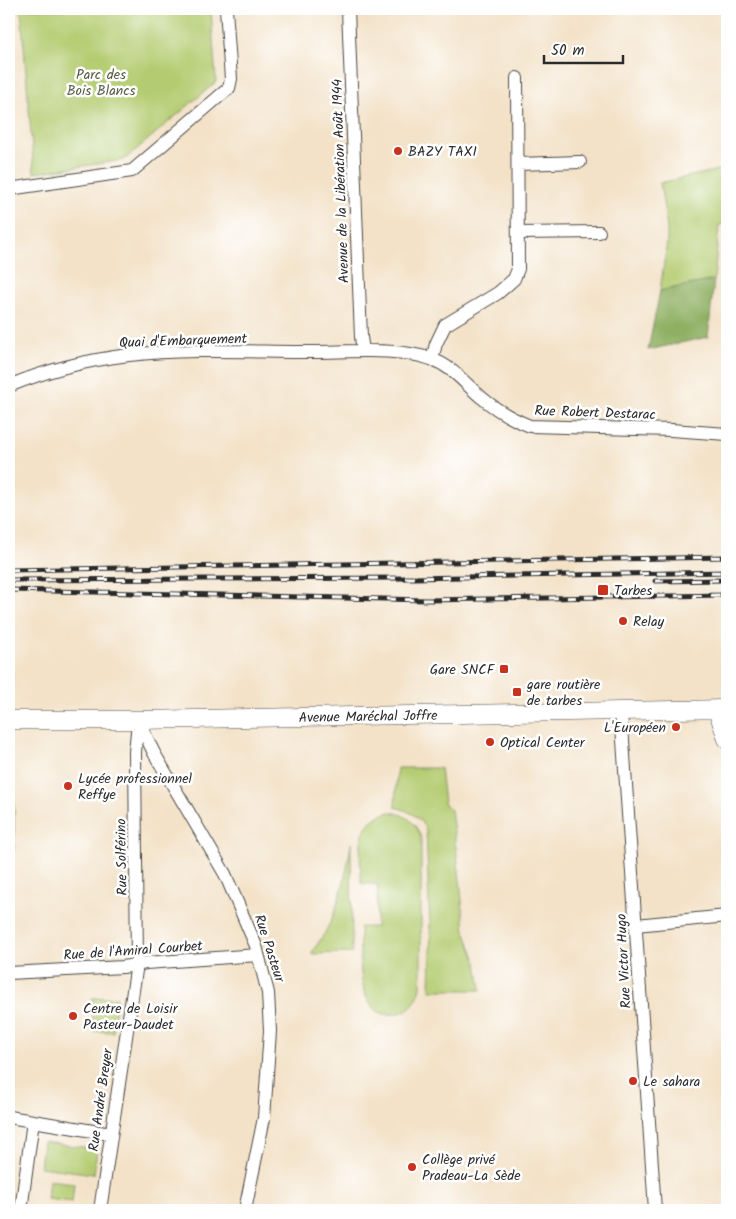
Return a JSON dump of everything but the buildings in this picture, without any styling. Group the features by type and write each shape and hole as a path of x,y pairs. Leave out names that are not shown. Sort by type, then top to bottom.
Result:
{"main road":[{"name":"Avenue Maréchal Joffre","path":"9,720 138,720 722,709"},
{"path":"722,709 727,739"}],"street":[{"path":"9,189 132,171 229,88 226,9"},
{"name":"Avenue de la Libération Août 1944","path":"348,9 363,352"},
{"path":"432,359 436,344 445,325 498,294 514,279 518,269 517,78"},
{"path":"518,164 580,162"},
{"path":"518,234 599,232"},
{"name":"Quai d'Embarquement","path":"9,386 36,375 129,355 179,352 363,352"},
{"name":"Rue Robert Destarac","path":"363,352 412,353 432,359 452,369 482,398 508,417 530,426 672,430 727,434"},
{"name":"Rue Victor Hugo","path":"621,711 655,1210"},
{"name":"Rue Pasteur","path":"138,720 154,753 225,874 258,955 268,994 270,1011 267,1090 264,1118 245,1210"},
{"name":"Rue Solférino","path":"137,964 135,752 138,720"},
{"path":"636,925 727,916"},
{"name":"Rue de l'Amiral Courbet","path":"9,973 123,967 137,964 258,955"},
{"name":"Rue André Breyer","path":"100,1210 137,964"},
{"path":"9,1117 110,1134"},
{"path":"21,1210 33,1122"}],"green space":[{"name":"Parc des Bois Blancs","path":"21,9 211,9 216,82 124,160 34,173"},
{"path":"727,168 725,223 719,225 714,280 660,291 667,242 667,228 660,183"},
{"path":"714,280 708,337 648,350 660,291"},
{"path":"397,768 440,768 444,803 451,810 465,931 477,963 481,990 430,990 431,952 426,830 413,815 395,807"},
{"path":"9,787 14,787 14,850 9,850"},
{"path":"391,812 402,815 410,820 421,838 421,988 416,1001 411,1007 399,1013 384,1014 374,1008 367,998 363,984 360,927 376,927 378,885 361,883 360,849 365,830 370,822 379,816"},
{"path":"351,843 352,953 311,954 326,930 337,907"},
{"path":"117,997 113,1032 93,1031 92,998"},
{"path":"43,1142 97,1149 94,1174 40,1167"},
{"path":"49,1180 74,1183 72,1202 47,1199"}],"railway":[{"path":"9,570 727,557"},
{"path":"9,580 412,578 727,572"},
{"path":"655,581 727,580"},
{"path":"9,590 427,600 727,595"}],"place":[{"name":"BAZY TAXI","path":"398,151"},
{"name":"Tarbes","path":"603,590"},
{"name":"Relay","path":"623,621"},
{"name":"Gare SNCF","path":"504,669"},
{"name":"gare routière de tarbes","path":"517,692"},
{"name":"L'Européen","path":"676,727"},
{"name":"Optical Center","path":"490,742"},
{"name":"Lycée professionnel Reffye","path":"68,786"},
{"name":"Centre de Loisir Pasteur-Daudet","path":"73,1016"},
{"name":"Le sahara","path":"633,1081"},
{"name":"Collège privé Pradeau-La Sède","path":"412,1167"}]}
